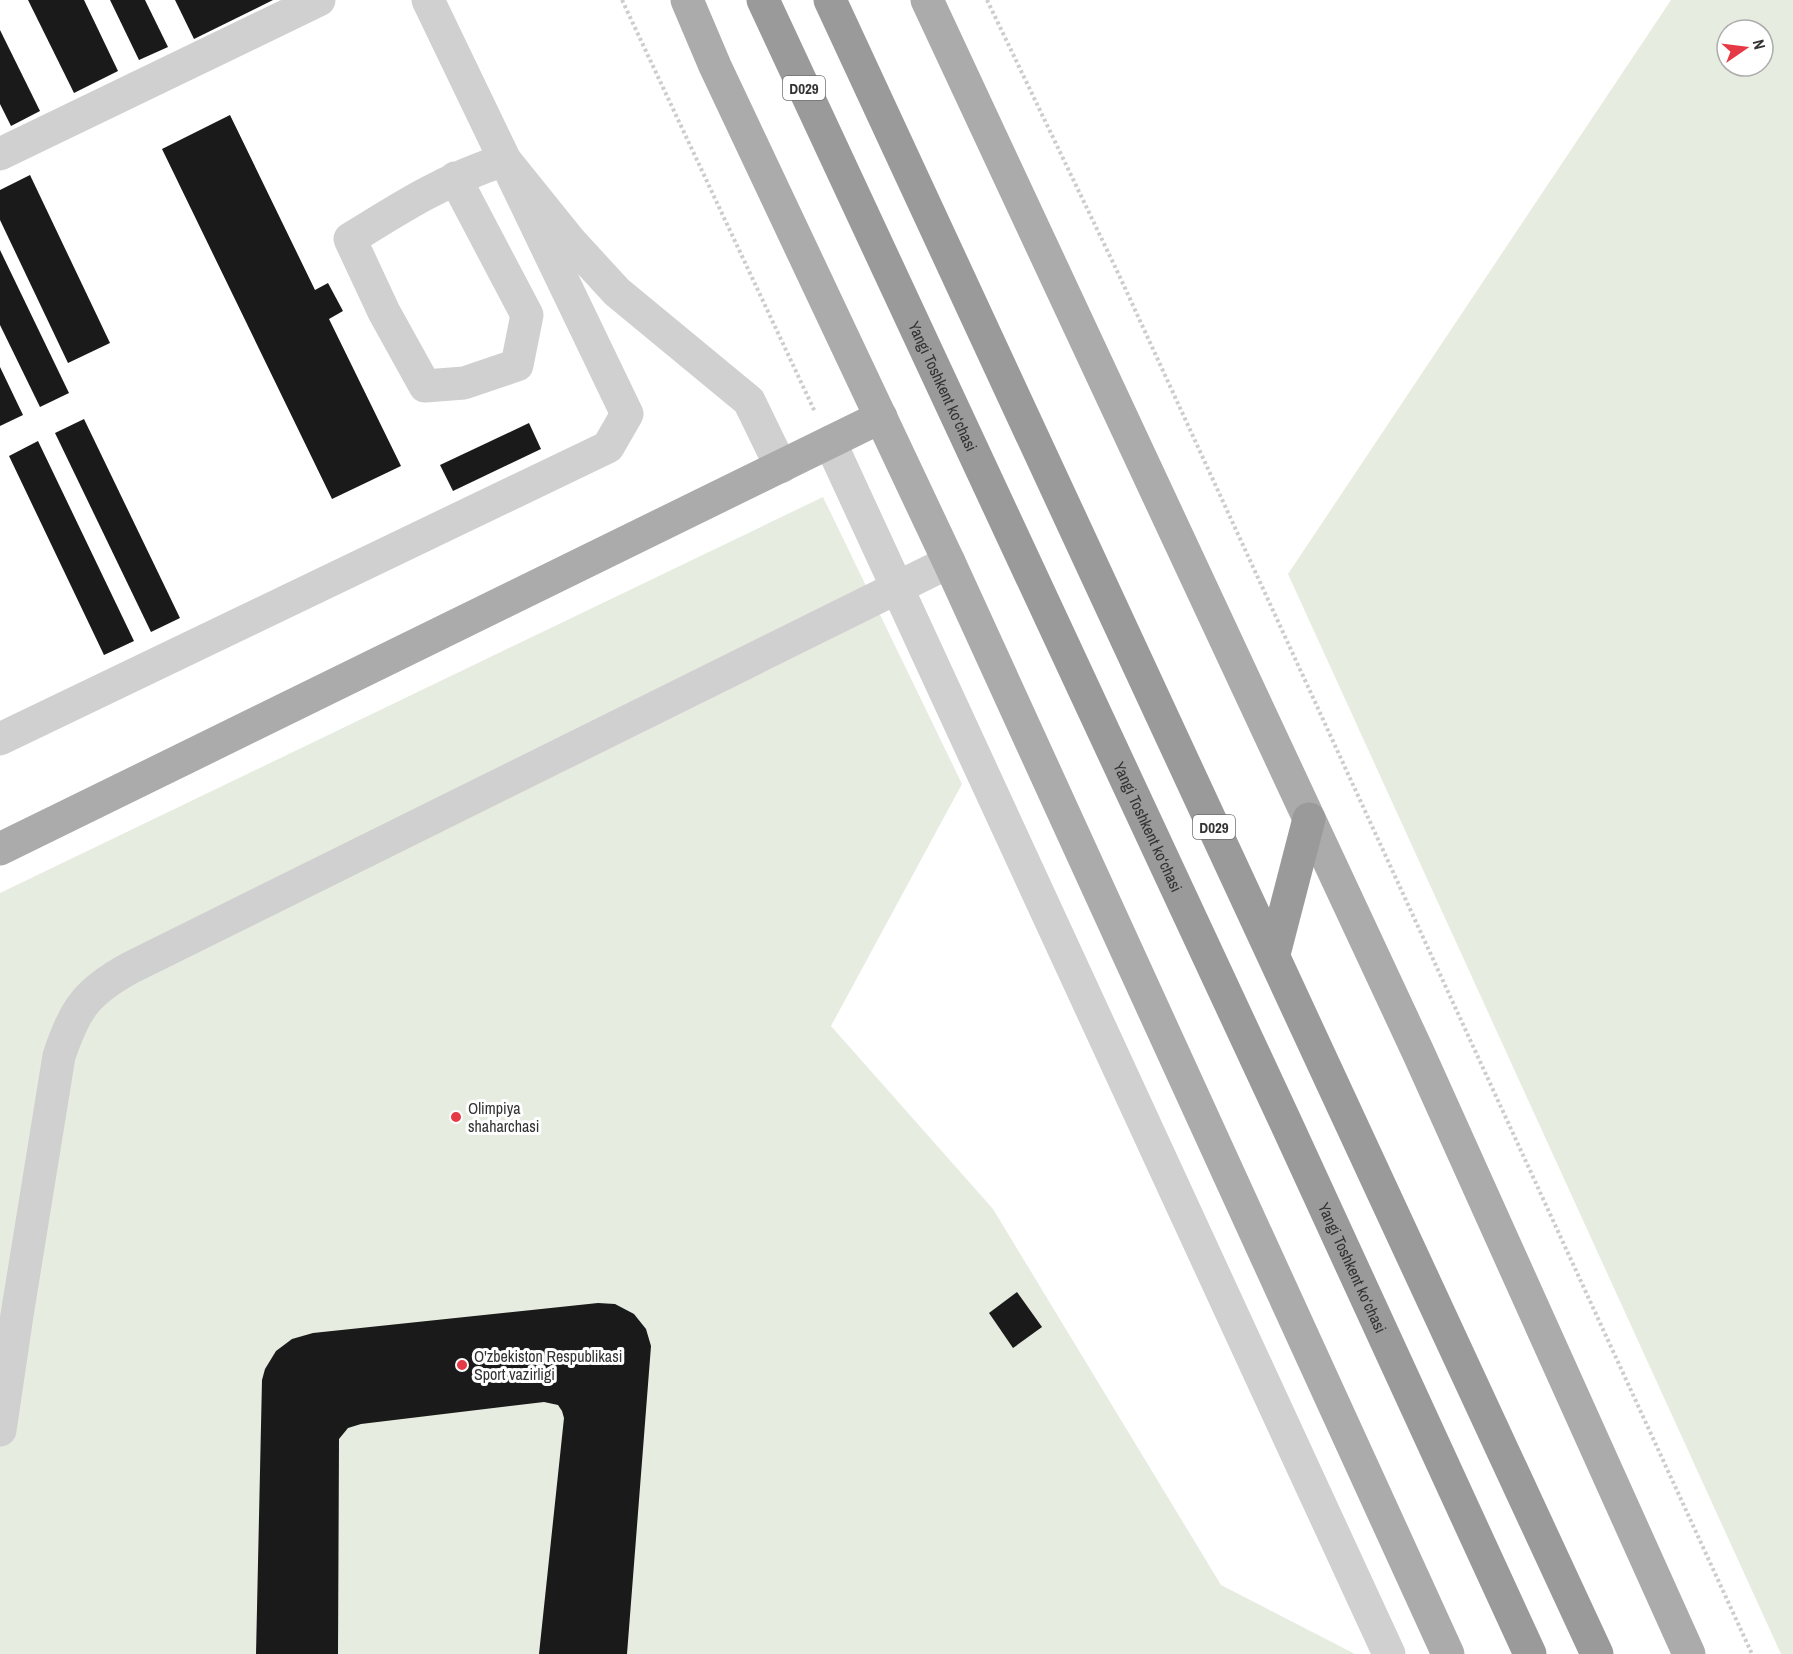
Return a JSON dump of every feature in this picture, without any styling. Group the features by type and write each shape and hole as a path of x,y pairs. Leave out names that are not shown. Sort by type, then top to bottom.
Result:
{"highway":[{"name":"Yangi Toshkent ko‘chasi","path":"764,0 1286,1122 1530,1654"},
{"name":"D029","path":"830,0 1597,1654"},
{"path":"1274,954 1310,819"}],"main road":[{"path":"687,0 715,66 949,562 1448,1654"},
{"path":"927,0 1418,1052 1689,1654"},
{"path":"0,849 881,417"}],"lane":[{"path":"0,154 319,0"},
{"path":"0,739 608,447 627,414 429,0"},
{"path":"455,178 527,315 517,365 464,383 426,386 384,312 350,239 418,196 455,178 505,160"},
{"path":"505,160 571,242 617,292 749,401 781,467"},
{"path":"830,442 1389,1654"},
{"path":"0,1430 59,1056 69,1027 85,1000 105,982 130,968 949,562"}],"path":[{"path":"622,0 830,442"},
{"path":"987,0 1119,275 1752,1654"}],"shaded area":[{"path":"1671,0 1793,0 1793,1654 1781,1654 1288,574"},
{"name":"Olimpiya shaharchasi","path":"823,497 962,784 831,1026 993,1209 1221,1585 1355,1654 0,1654 0,893"}],"building":[{"path":"28,0 84,0 118,71 74,93"},
{"path":"110,0 145,0 168,47 139,60"},
{"path":"175,0 273,0 194,39"},
{"path":"0,30 40,111 11,126 0,104"},
{"path":"230,115 315,290 328,283 343,311 329,319 401,466 332,499 162,149"},
{"path":"30,175 110,343 68,363 0,220 0,190"},
{"path":"0,250 69,393 40,407 0,325"},
{"path":"0,367 23,415 0,426"},
{"path":"84,419 180,618 151,632 55,433"},
{"path":"529,423 541,449 453,491 440,465"},
{"path":"38,441 134,641 104,655 9,456"},
{"path":"1017,1292 1042,1327 1013,1348 989,1313"},
{"path":"598,1303 615,1304 634,1314 646,1329 651,1346 627,1654 539,1654 564,1418 558,1405 544,1402 361,1424 348,1428 339,1439 338,1654 256,1654 262,1380 265,1369 276,1351 292,1339 313,1333"}],"place":[{"name":"Olimpiya shaharchasi","path":"456,1117"},
{"name":"O'zbekiston Respublikasi Sport vazirligi","path":"462,1365"}]}
